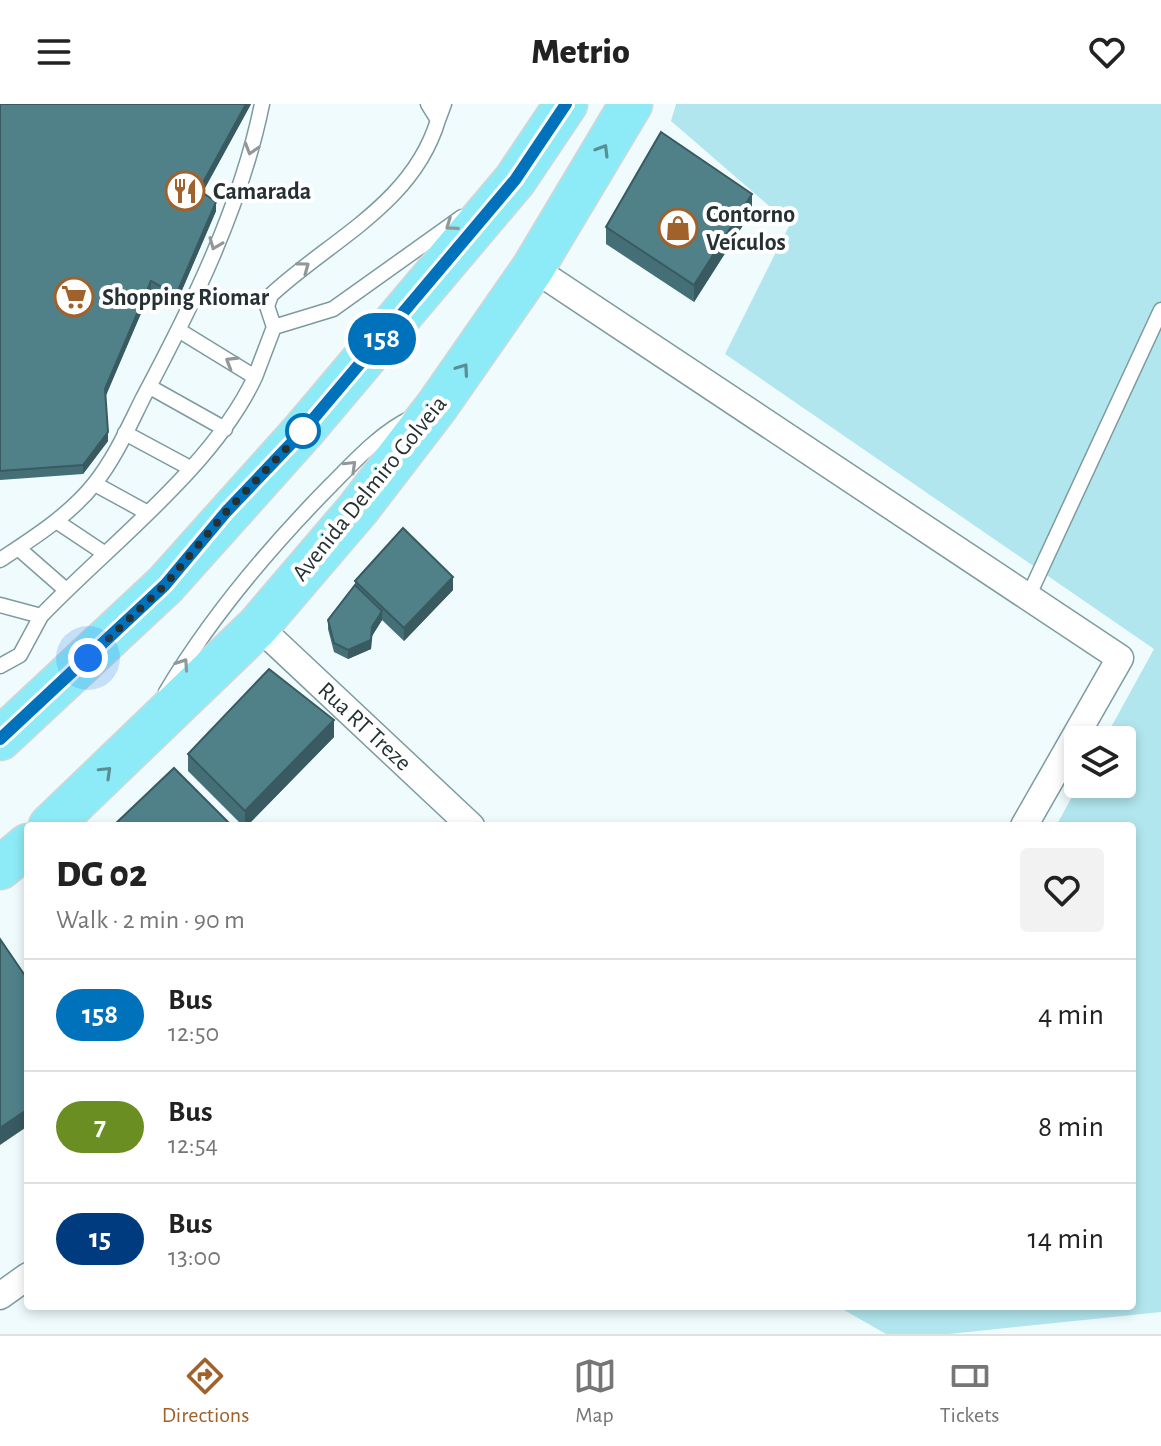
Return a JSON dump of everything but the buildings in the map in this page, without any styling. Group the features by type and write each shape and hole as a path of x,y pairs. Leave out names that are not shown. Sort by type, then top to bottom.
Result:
{"main road":[{"path":"0,739 165,585 226,512 303,431 515,180 566,104"},
{"name":"Avenida Delmiro Golveia","path":"54,822 258,626 358,509 437,406 533,268 631,104"},
{"path":"0,868 24,848"}],"street":[{"path":"533,268 1120,658 1026,822"},
{"name":"Rua RT Treze","path":"258,626 467,822"},
{"path":"0,1296 24,1279"}],"lane":[{"path":"0,560 56,521 95,484 125,433 180,331 253,150 262,104"},
{"path":"428,104 438,120"},
{"path":"0,666 20,655 41,616 190,468 225,429 255,377 274,327 267,306 271,295 350,236 399,188 433,134 444,104"},
{"path":"274,327 333,309 515,180"},
{"path":"1028,597 1161,310"},
{"path":"180,331 255,377"},
{"path":"150,387 225,429"},
{"path":"147,733 179,671 272,544 396,425 437,406"},
{"path":"125,433 190,468"},
{"path":"95,484 146,512"},
{"path":"56,521 104,553"},
{"path":"18,548 66,590"},
{"path":"0,605 41,616"}],"shaded area":[{"path":"676,104 1161,104 1161,1312 949,1334 886,1334 844,1310 1136,1310 1136,822 1058,822 1071,798 1136,798 1136,726 1112,726 1154,649 725,354 790,224 671,121"}],"bus line":[{"name":"158","path":"0,739 165,585 226,512 303,431 515,180 566,104"}],"place":[{"name":"Camarada","path":"185,191"},
{"name":"Contorno Veículos","path":"678,228"},
{"name":"Shopping Riomar","path":"74,297"}],"route":[{"path":"88,658 165,585 226,512 303,431"}]}
